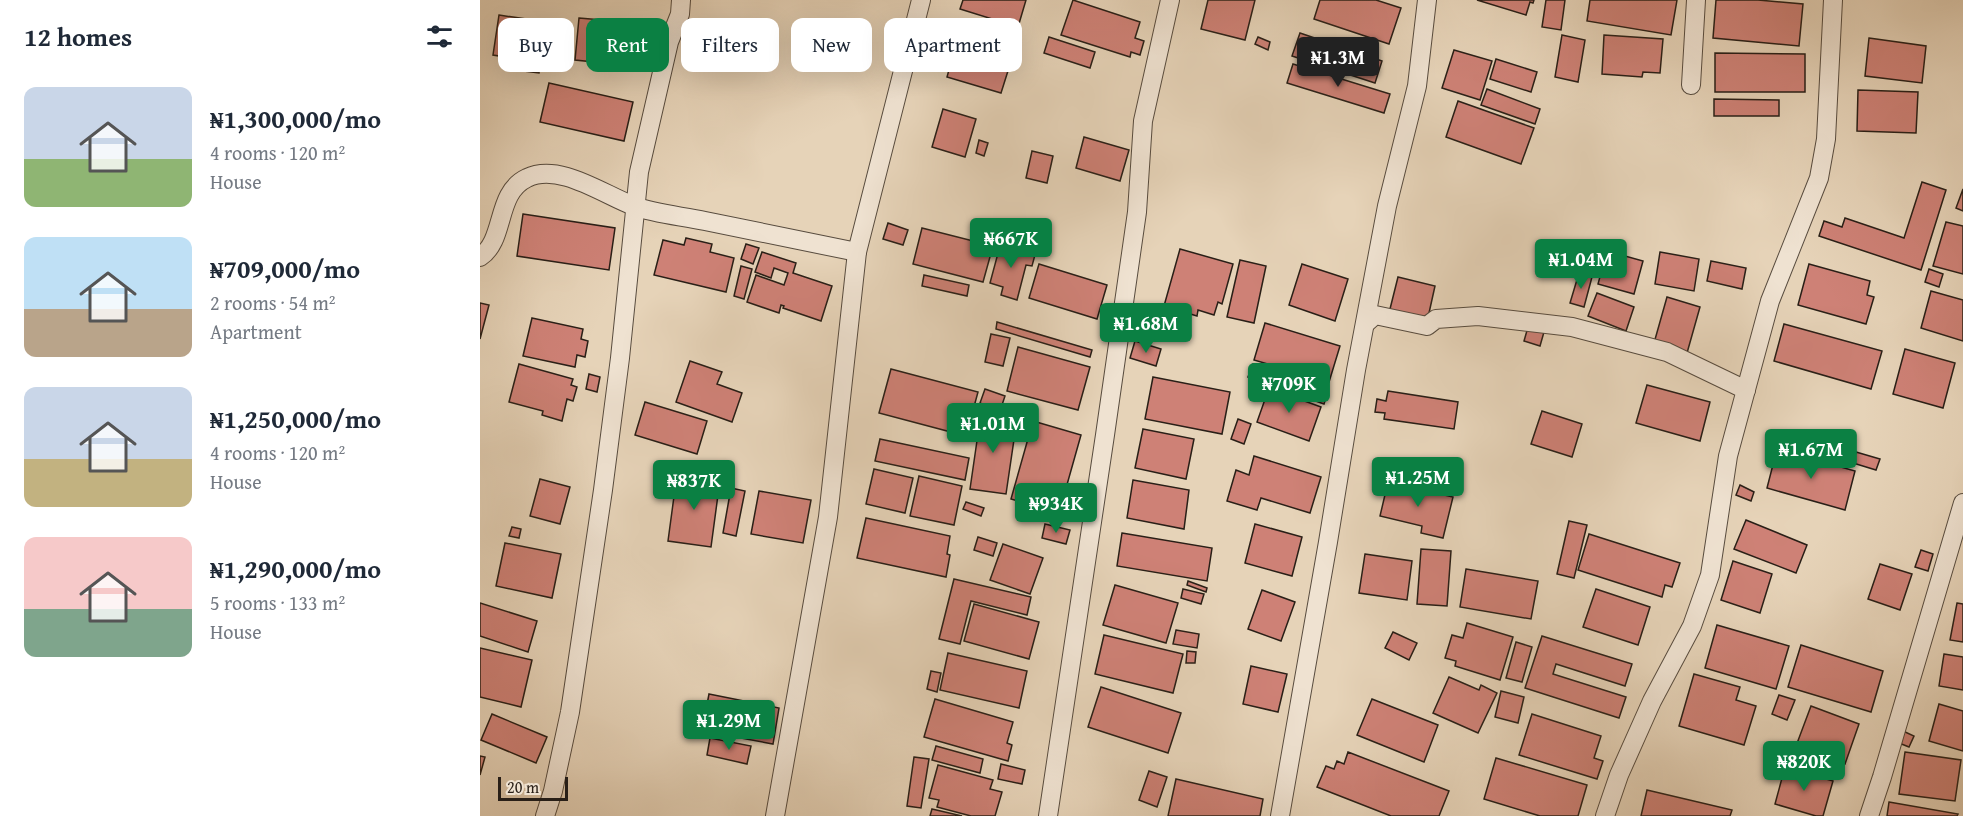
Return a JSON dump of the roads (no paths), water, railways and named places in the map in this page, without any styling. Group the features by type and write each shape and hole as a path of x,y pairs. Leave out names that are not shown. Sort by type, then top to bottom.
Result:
{"street":[{"path":"545,816 553,791 570,712 619,369 639,172 669,42 680,14 681,0"},
{"path":"775,816 828,517 857,252 921,0"},
{"path":"1048,816 1106,435 1137,212 1143,121 1170,0"},
{"path":"1280,816 1356,370 1387,206 1417,86 1427,0"},
{"path":"1691,85 1696,0"},
{"path":"1605,816 1619,775 1652,701 1692,626 1710,576 1728,456 1770,301 1819,178 1826,139 1833,0"},
{"path":"480,257 489,251 505,204 515,185 529,176 550,174 578,180 636,207 857,252"},
{"path":"1366,323 1375,315 1427,326 1436,319 1478,316 1572,327 1667,352 1746,390"},
{"path":"1869,816 1963,503"}]}
